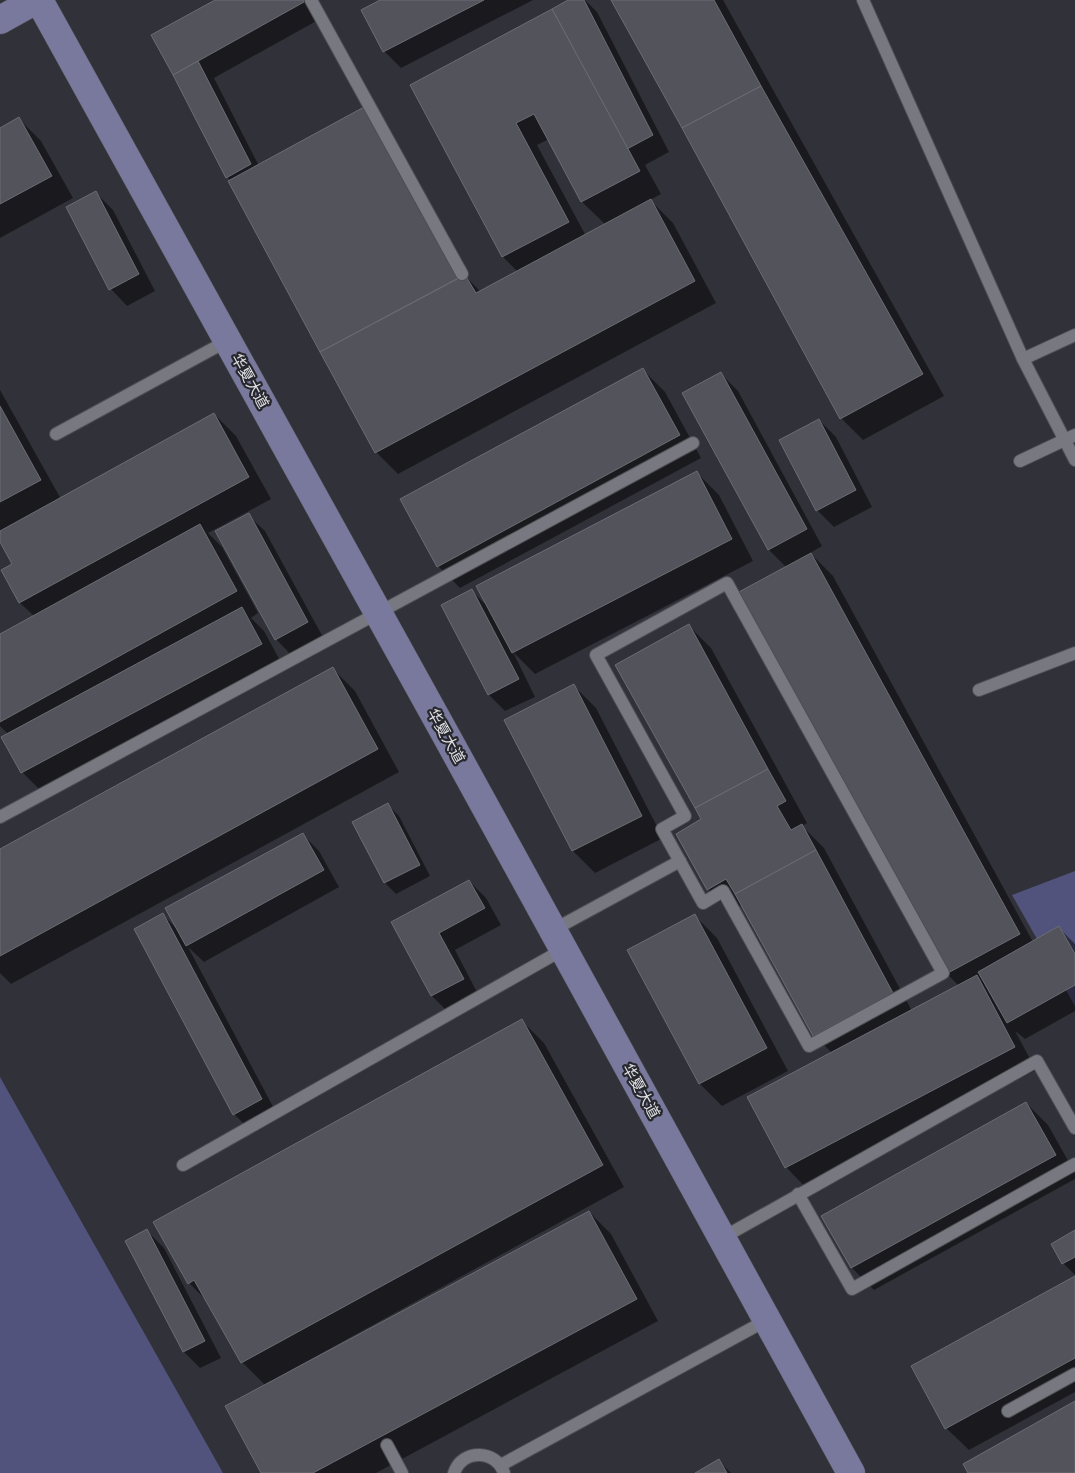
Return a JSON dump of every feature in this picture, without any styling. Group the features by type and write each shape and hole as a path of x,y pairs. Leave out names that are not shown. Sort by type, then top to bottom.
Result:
{"street":[{"path":"0,20 37,0"},
{"name":"华夏大道","path":"37,0 378,613 851,1473"}],"lane":[{"path":"311,0 462,274"},
{"path":"864,0 1023,360 1070,437 1075,460"},
{"path":"1023,360 1075,335"},
{"path":"56,434 227,341"},
{"path":"1020,461 1070,437"},
{"path":"0,817 694,443"},
{"path":"727,583 943,973 809,1046 723,891 703,902 680,861 662,829 685,816 596,655 727,583"},
{"path":"979,690 1075,653"},
{"path":"183,1165 558,939 680,861"},
{"path":"722,1238 1037,1061 1075,1128"},
{"path":"798,1194 852,1289 1075,1164"},
{"path":"454,1473 461,1462 475,1455 491,1457 503,1469 767,1320"},
{"path":"1008,1411 1075,1374"},
{"path":"387,1445 402,1473"}],"shaded area":[{"path":"1075,871 1075,1006 1012,895"},
{"path":"0,1077 223,1473 0,1473"}],"building":[{"path":"215,0 303,0 304,2 173,75 151,35"},
{"path":"380,0 484,0 383,52 361,10"},
{"path":"568,0 584,0 653,135 627,149 552,9"},
{"path":"611,0 714,0 761,86 682,128"},
{"path":"552,9 640,171 581,202 534,114 516,123 569,222 502,257 410,85"},
{"path":"198,61 251,164 226,178 173,75"},
{"path":"761,86 923,374 840,419 682,128"},
{"path":"364,107 458,278 320,352 228,181"},
{"path":"19,117 52,176 0,204 0,128"},
{"path":"96,191 139,274 109,290 66,207"},
{"path":"651,199 695,281 375,453 320,352 465,275 476,293"},
{"path":"643,368 680,435 437,567 400,499"},
{"path":"721,372 807,529 768,550 682,393"},
{"path":"0,406 41,480 0,502"},
{"path":"214,413 249,477 19,603 1,570 12,564 0,542 0,531"},
{"path":"819,419 856,490 816,511 779,440"},
{"path":"697,471 732,539 512,653 476,586"},
{"path":"249,513 308,622 275,640 215,531"},
{"path":"200,524 237,591 0,722 0,634"},
{"path":"811,553 1020,934 946,974 737,593"},
{"path":"472,589 519,679 488,695 441,605"},
{"path":"242,607 262,644 21,773 1,737"},
{"path":"689,624 768,769 695,808 615,665"},
{"path":"333,667 378,749 0,956 0,849"},
{"path":"574,684 642,816 572,851 504,720"},
{"path":"768,769 786,801 777,806 791,830 802,824 816,850 735,894 726,879 707,890 676,834 701,819 695,808"},
{"path":"388,803 420,865 384,883 352,822"},
{"path":"303,833 324,870 186,946 165,908"},
{"path":"816,850 893,993 813,1036 735,894"},
{"path":"469,880 485,908 439,933 464,979 431,996 391,922"},
{"path":"163,913 262,1099 233,1115 134,929"},
{"path":"695,914 767,1048 699,1084 627,950"},
{"path":"1059,926 1075,954 1075,985 1007,1023 978,972"},
{"path":"977,975 1015,1047 785,1168 747,1097"},
{"path":"522,1019 603,1165 241,1363 194,1280 188,1284 153,1222"},
{"path":"1026,1102 1056,1155 851,1268 821,1216"},
{"path":"589,1211 637,1299 313,1473 261,1473 225,1406"},
{"path":"147,1229 205,1341 183,1352 125,1241"},
{"path":"1075,1230 1075,1257 1062,1264 1051,1244"},
{"path":"1075,1276 1075,1358 945,1429 911,1366"},
{"path":"1075,1401 1075,1473 968,1473 963,1464"},
{"path":"719,1459 727,1473 695,1473"}]}
